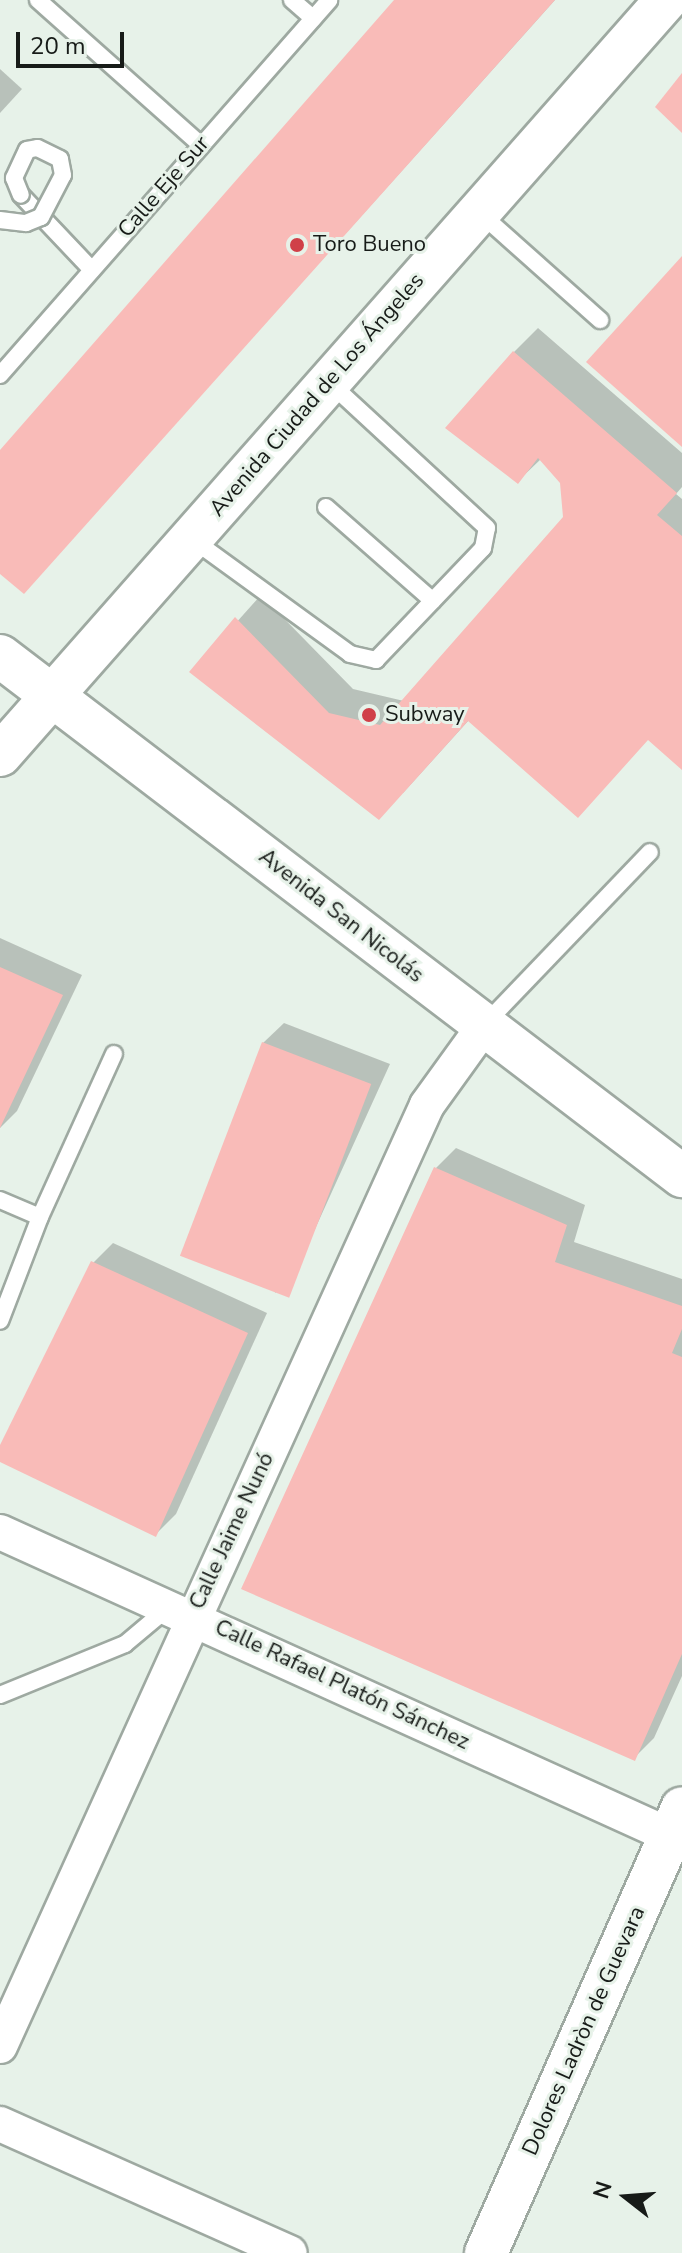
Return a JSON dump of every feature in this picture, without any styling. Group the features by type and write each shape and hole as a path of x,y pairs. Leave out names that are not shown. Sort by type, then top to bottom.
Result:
{"street":[{"name":"Avenida Ciudad de Los Ángeles","path":"0,755 666,0"},
{"name":"Avenida San Nicolás","path":"0,656 682,1176"},
{"name":"Calle Jaime Nunó","path":"0,2046 182,1611 427,1105 484,1026"},
{"name":"Calle Rafael Platón Sánchez","path":"0,1532 678,1828"},
{"name":"Dolores Ladròn de Guevara","path":"486,2253 678,1828"},
{"path":"0,2124 290,2253"}],"lane":[{"path":"38,0 201,145"},
{"path":"292,0 313,18"},
{"name":"Calle Eje Sur","path":"0,375 329,0"},
{"path":"0,220 26,223 41,217 63,175 60,159 50,151 27,150 14,178 21,195 92,270"},
{"path":"479,212 600,320"},
{"path":"191,538 350,654 376,660 483,548 487,528 329,382"},
{"path":"326,507 433,601"},
{"path":"484,1026 650,852"},
{"path":"0,1321 40,1217 114,1054"},
{"path":"0,1200 40,1217"},
{"path":"0,1695 125,1644 182,1611"}],"building":[{"path":"394,0 555,0 24,594 0,574 0,450"},
{"path":"682,73 682,133 655,107"},
{"path":"682,256 682,447 586,362"},
{"path":"513,351 677,493 657,515 682,536 682,770 648,740 578,818 468,721 379,820 189,672 235,617 329,713 380,725 563,517 560,483 538,458 518,484 445,428"},
{"path":"0,967 63,995 0,1128"},
{"path":"262,1042 371,1084 289,1298 180,1256"},
{"path":"434,1167 567,1225 555,1262 682,1306 682,1329 672,1353 682,1357 682,1654 635,1761 241,1589"},
{"path":"91,1261 248,1333 156,1537 0,1462 0,1445"}],"place":[{"name":"Toro Bueno","path":"297,245"},
{"name":"Subway","path":"369,715"}]}
